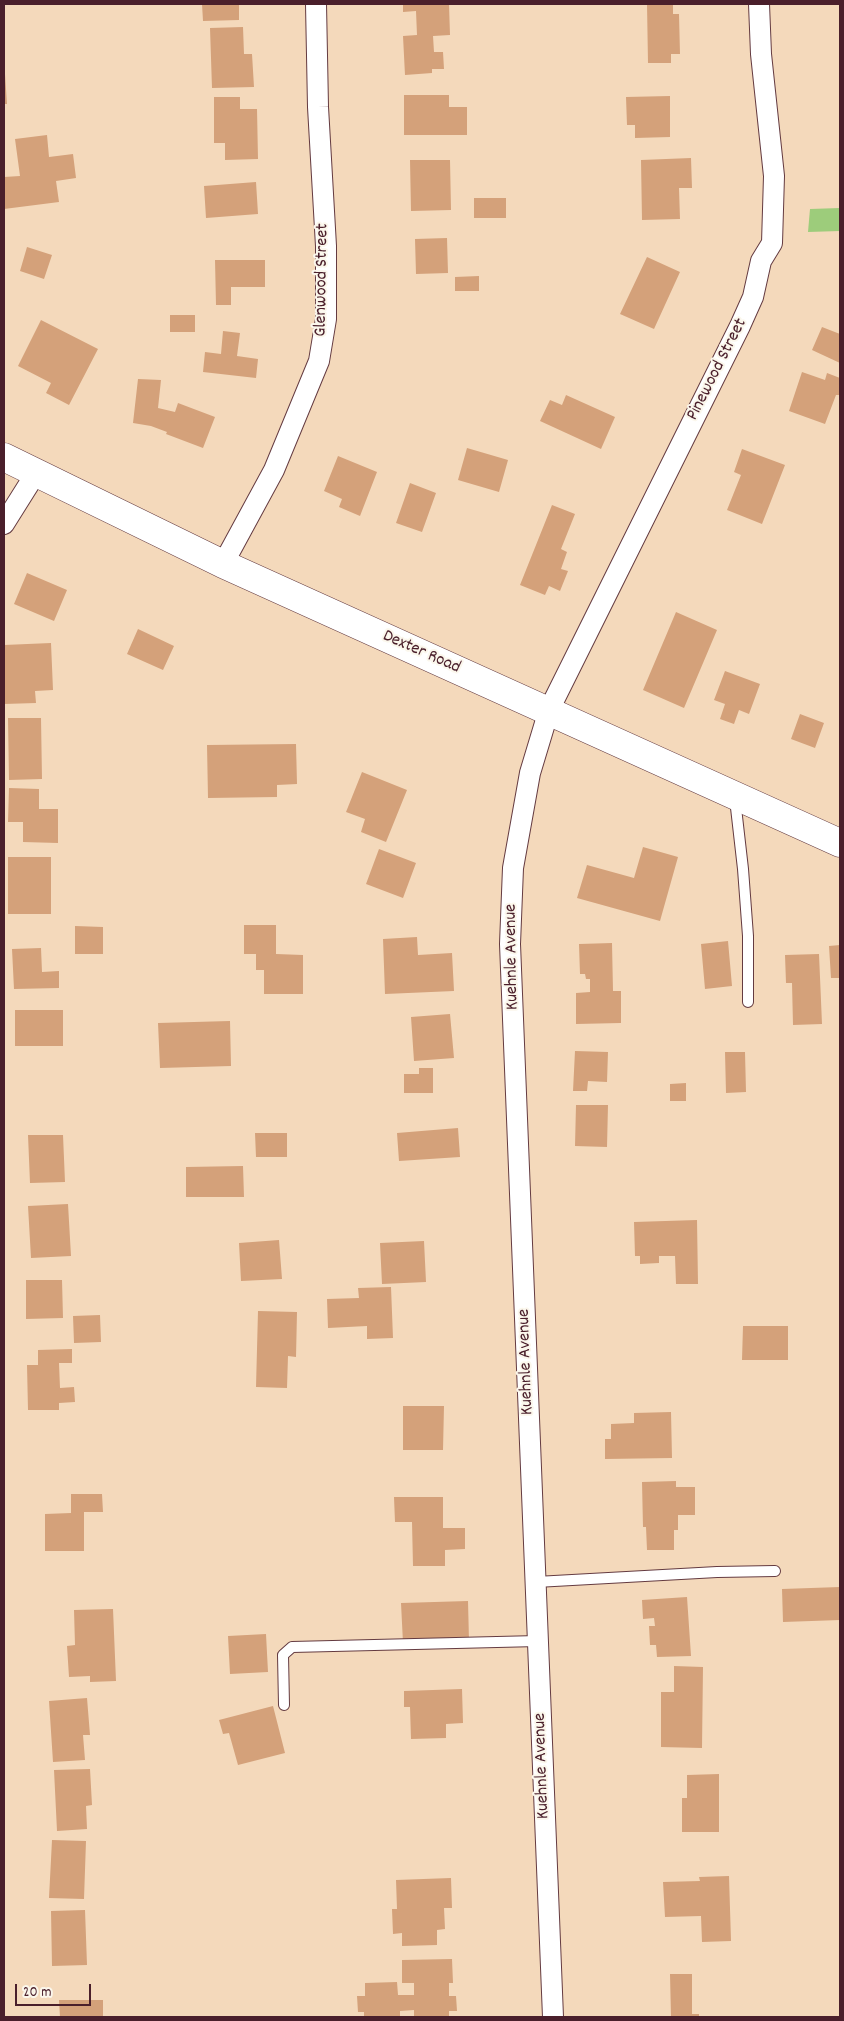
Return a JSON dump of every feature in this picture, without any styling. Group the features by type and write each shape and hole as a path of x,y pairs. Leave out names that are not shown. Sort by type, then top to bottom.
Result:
{"main road":[{"name":"Dexter Road","path":"4,457 223,564 840,843"}],"street":[{"name":"Glenwood Street","path":"223,564 274,470 318,361 326,319 326,246 318,107 316,4"},
{"name":"Pinewood Street","path":"548,710 754,298 761,261 772,243 774,176 761,54 759,4"},
{"path":"4,524 36,473"},
{"name":"Kuehnle Avenue","path":"548,710 530,773 513,868 510,944 553,2017"}],"lane":[{"path":"735,795 746,907 748,1002"},
{"path":"536,1582 717,1572 775,1571"},
{"path":"284,1705 283,1655 292,1647 538,1641"}],"green space":[{"path":"840,208 840,231 808,232 810,209"}],"building":[{"path":"202,4 239,4 239,20 203,21"},
{"path":"403,4 449,4 450,35 433,36 434,52 443,52 444,69 432,69 432,73 405,75 403,36 417,35 416,11 403,12"},
{"path":"647,4 673,4 673,14 679,14 680,54 671,54 671,63 648,63"},
{"path":"243,27 244,54 252,54 254,87 212,88 210,28"},
{"path":"5,74 7,104 4,104"},
{"path":"404,95 449,95 449,107 467,107 467,135 404,135"},
{"path":"670,96 670,137 635,138 635,125 627,125 626,97"},
{"path":"214,97 240,97 240,109 257,109 258,159 225,160 225,143 214,143"},
{"path":"47,135 49,157 73,154 76,178 56,181 59,202 4,209 4,177 20,176 15,139"},
{"path":"691,158 692,188 679,188 680,219 642,220 641,160"},
{"path":"410,160 450,160 451,210 411,211"},
{"path":"256,182 258,214 206,218 204,186"},
{"path":"474,198 506,198 506,218 474,218"},
{"path":"447,238 448,273 416,274 415,239"},
{"path":"27,247 52,255 44,279 20,271"},
{"path":"647,257 680,272 654,329 620,314"},
{"path":"215,260 265,260 265,287 231,287 231,305 216,305"},
{"path":"479,276 479,291 455,291 455,277"},
{"path":"170,315 195,315 195,332 170,332"},
{"path":"41,320 98,349 69,405 46,393 51,383 18,366"},
{"path":"822,327 840,334 840,363 812,350"},
{"path":"223,331 240,333 237,356 258,359 256,378 203,372 205,352 221,354"},
{"path":"802,372 825,380 827,373 840,378 840,395 836,395 825,424 789,411"},
{"path":"138,379 161,380 158,408 175,412 178,403 215,417 203,448 166,434 167,432 151,426 133,423"},
{"path":"566,395 615,417 601,449 540,421 550,400 562,405"},
{"path":"467,448 508,460 499,492 458,480"},
{"path":"742,449 785,465 762,524 727,510 741,475 734,472"},
{"path":"338,456 377,472 360,516 339,507 342,499 324,491"},
{"path":"410,483 436,493 422,532 396,523"},
{"path":"552,505 575,514 561,549 567,552 561,569 568,571 560,591 549,586 545,595 520,585"},
{"path":"27,573 67,590 54,621 14,604"},
{"path":"676,612 717,630 684,708 643,690"},
{"path":"138,629 174,646 163,670 127,654"},
{"path":"51,643 53,690 35,691 36,703 4,704 4,645"},
{"path":"725,671 760,684 749,714 739,710 734,724 720,719 725,704 714,700"},
{"path":"800,714 824,723 815,748 791,739"},
{"path":"8,718 41,718 42,779 9,780"},
{"path":"296,744 297,784 277,785 277,797 208,798 207,745"},
{"path":"362,772 407,790 386,842 361,832 365,819 346,812"},
{"path":"9,788 39,789 39,809 58,809 58,843 23,842 23,822 8,822"},
{"path":"643,847 678,857 660,921 577,898 587,865 634,878"},
{"path":"379,849 416,863 403,898 366,884"},
{"path":"8,857 51,857 51,914 8,914"},
{"path":"244,925 276,925 276,954 303,955 303,994 264,994 264,970 256,970 256,954 244,954"},
{"path":"75,926 103,927 103,954 75,954"},
{"path":"417,937 418,955 452,953 454,991 385,994 383,939"},
{"path":"728,941 732,986 705,989 701,944"},
{"path":"612,943 613,991 621,991 621,1023 576,1024 576,993 590,992 590,979 586,979 585,974 580,974 579,944"},
{"path":"840,945 840,978 831,978 829,946"},
{"path":"41,948 42,972 59,971 59,988 14,989 12,949"},
{"path":"819,954 822,1024 793,1025 792,983 786,983 785,955"},
{"path":"15,1010 63,1010 63,1046 15,1046"},
{"path":"450,1014 454,1058 414,1061 411,1017"},
{"path":"230,1021 231,1066 160,1068 158,1023"},
{"path":"575,1051 608,1052 607,1082 588,1081 587,1091 573,1091"},
{"path":"725,1052 745,1052 746,1092 726,1093"},
{"path":"419,1068 433,1068 433,1093 404,1093 404,1074 419,1074"},
{"path":"686,1083 686,1101 670,1101 670,1084"},
{"path":"576,1105 608,1105 607,1147 575,1146"},
{"path":"458,1128 460,1157 399,1161 397,1133"},
{"path":"255,1133 287,1133 287,1157 256,1157"},
{"path":"28,1135 63,1135 65,1182 30,1183"},
{"path":"243,1166 244,1197 186,1197 186,1167"},
{"path":"68,1204 71,1256 31,1258 28,1206"},
{"path":"697,1220 698,1284 676,1284 675,1256 659,1256 659,1263 640,1264 640,1256 635,1256 634,1222"},
{"path":"279,1240 282,1279 241,1281 239,1243"},
{"path":"424,1241 426,1282 382,1284 380,1243"},
{"path":"26,1280 62,1280 63,1318 26,1319"},
{"path":"391,1287 393,1338 367,1339 367,1326 328,1328 327,1299 359,1298 358,1288"},
{"path":"258,1311 297,1312 296,1357 288,1356 287,1388 256,1387"},
{"path":"100,1315 101,1342 74,1343 73,1316"},
{"path":"743,1326 788,1326 788,1360 742,1360"},
{"path":"72,1349 72,1363 59,1363 60,1388 74,1387 75,1402 59,1403 59,1410 28,1410 27,1365 38,1365 38,1350"},
{"path":"403,1406 444,1406 443,1450 403,1450"},
{"path":"671,1412 672,1458 605,1459 605,1439 611,1439 611,1424 634,1423 634,1413"},
{"path":"676,1481 676,1487 695,1487 695,1515 678,1515 678,1530 674,1530 674,1550 647,1550 646,1527 643,1527 642,1482"},
{"path":"71,1494 102,1494 103,1512 84,1512 84,1551 45,1551 45,1514 71,1513"},
{"path":"394,1497 443,1497 443,1528 465,1528 465,1549 445,1550 445,1566 413,1566 412,1522 395,1522"},
{"path":"840,1587 840,1620 783,1622 782,1589"},
{"path":"687,1597 691,1656 657,1657 656,1645 650,1645 649,1626 655,1626 654,1618 643,1619 642,1600"},
{"path":"468,1601 469,1641 403,1643 401,1603"},
{"path":"113,1609 116,1681 90,1682 90,1676 69,1677 67,1646 75,1645 74,1610"},
{"path":"266,1634 268,1672 230,1674 228,1636"},
{"path":"674,1666 703,1667 702,1748 661,1747 661,1692 674,1692"},
{"path":"462,1689 463,1723 446,1724 446,1738 411,1739 410,1707 404,1707 404,1691"},
{"path":"87,1698 90,1735 83,1735 85,1760 53,1762 49,1701"},
{"path":"273,1706 285,1753 238,1765 229,1733 223,1734 219,1720"},
{"path":"90,1769 92,1805 86,1806 87,1829 57,1831 54,1770"},
{"path":"719,1774 719,1832 682,1832 682,1798 687,1798 687,1775"},
{"path":"52,1840 86,1841 84,1899 49,1898"},
{"path":"729,1876 731,1941 702,1942 701,1916 665,1917 663,1882 700,1881 699,1877"},
{"path":"451,1878 452,1908 444,1908 445,1929 437,1930 437,1945 402,1946 402,1933 393,1934 392,1909 397,1909 396,1880"},
{"path":"85,1910 87,1965 52,1966 51,1911"},
{"path":"452,1959 453,1983 449,1983 449,1996 456,1996 457,2011 449,2011 449,2017 414,2017 414,2010 400,2011 400,2017 364,2017 364,2012 358,2012 357,1996 365,1996 365,1983 397,1982 398,1995 414,1995 414,1983 402,1983 402,1960"},
{"path":"670,1974 692,1974 692,2014 699,2014 699,2017 671,2017"},
{"path":"59,2000 103,2000 103,2017 60,2017"}]}
